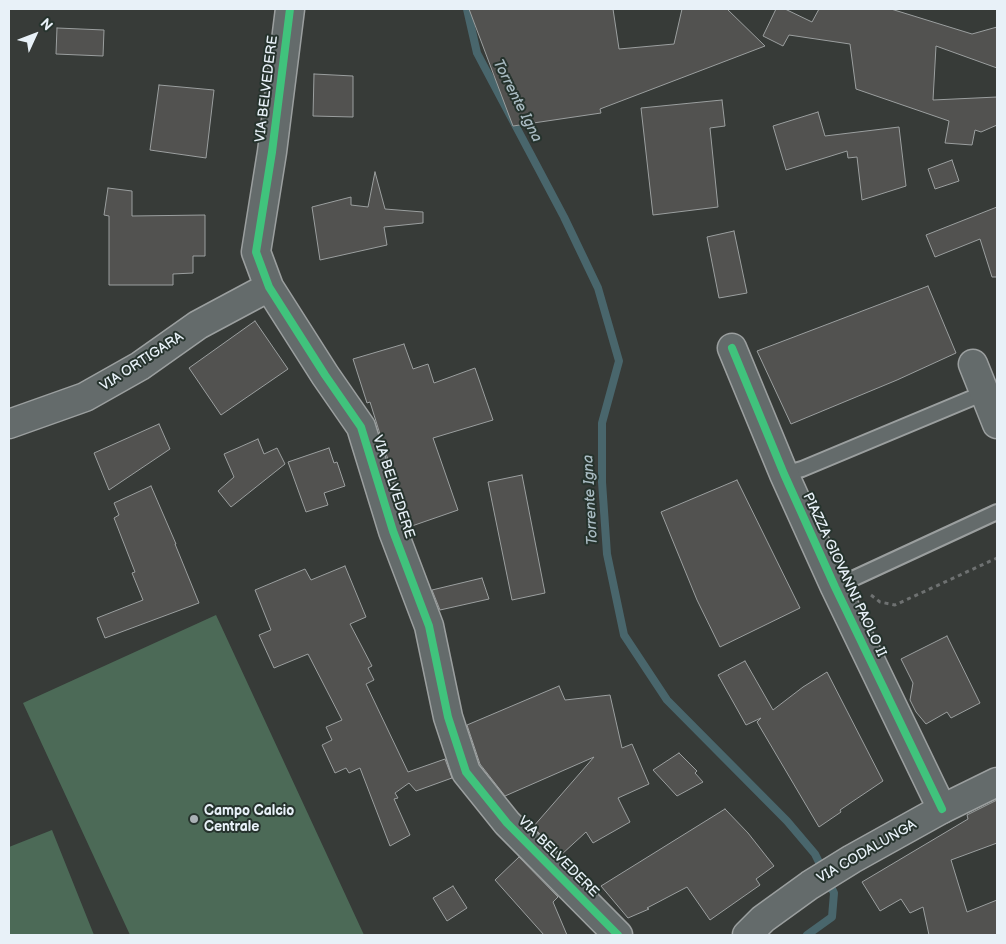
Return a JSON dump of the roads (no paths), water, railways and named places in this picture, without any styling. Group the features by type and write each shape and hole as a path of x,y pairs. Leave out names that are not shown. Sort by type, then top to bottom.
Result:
{"street":[{"name":"VIA BELVEDERE","path":"290,9 272,152 256,252 269,287 325,375 361,427 393,531 428,626 448,717 466,772 507,823 618,935"},
{"name":"VIA ORTIGARA","path":"9,424 85,397 140,366 198,325 269,287"},
{"name":"PIAZZA GIOVANNI PAOLO II","path":"732,348 784,474 835,587 942,809"},
{"path":"973,364 997,424"},
{"name":"VIA CODALUNGA","path":"747,935 763,919 810,885 852,859 942,809 997,782"}],"lane":[{"path":"784,474 802,469 984,393"},
{"path":"835,587 997,512"}],"waterway":[{"name":"Torrente Igna","path":"467,9 477,53 564,217 598,288 619,361 602,423 602,482 607,554 624,635 667,700 787,821 815,854 834,893 832,917 807,935"}],"place":[{"name":"Campo Calcio Centrale","path":"194,819"}]}
